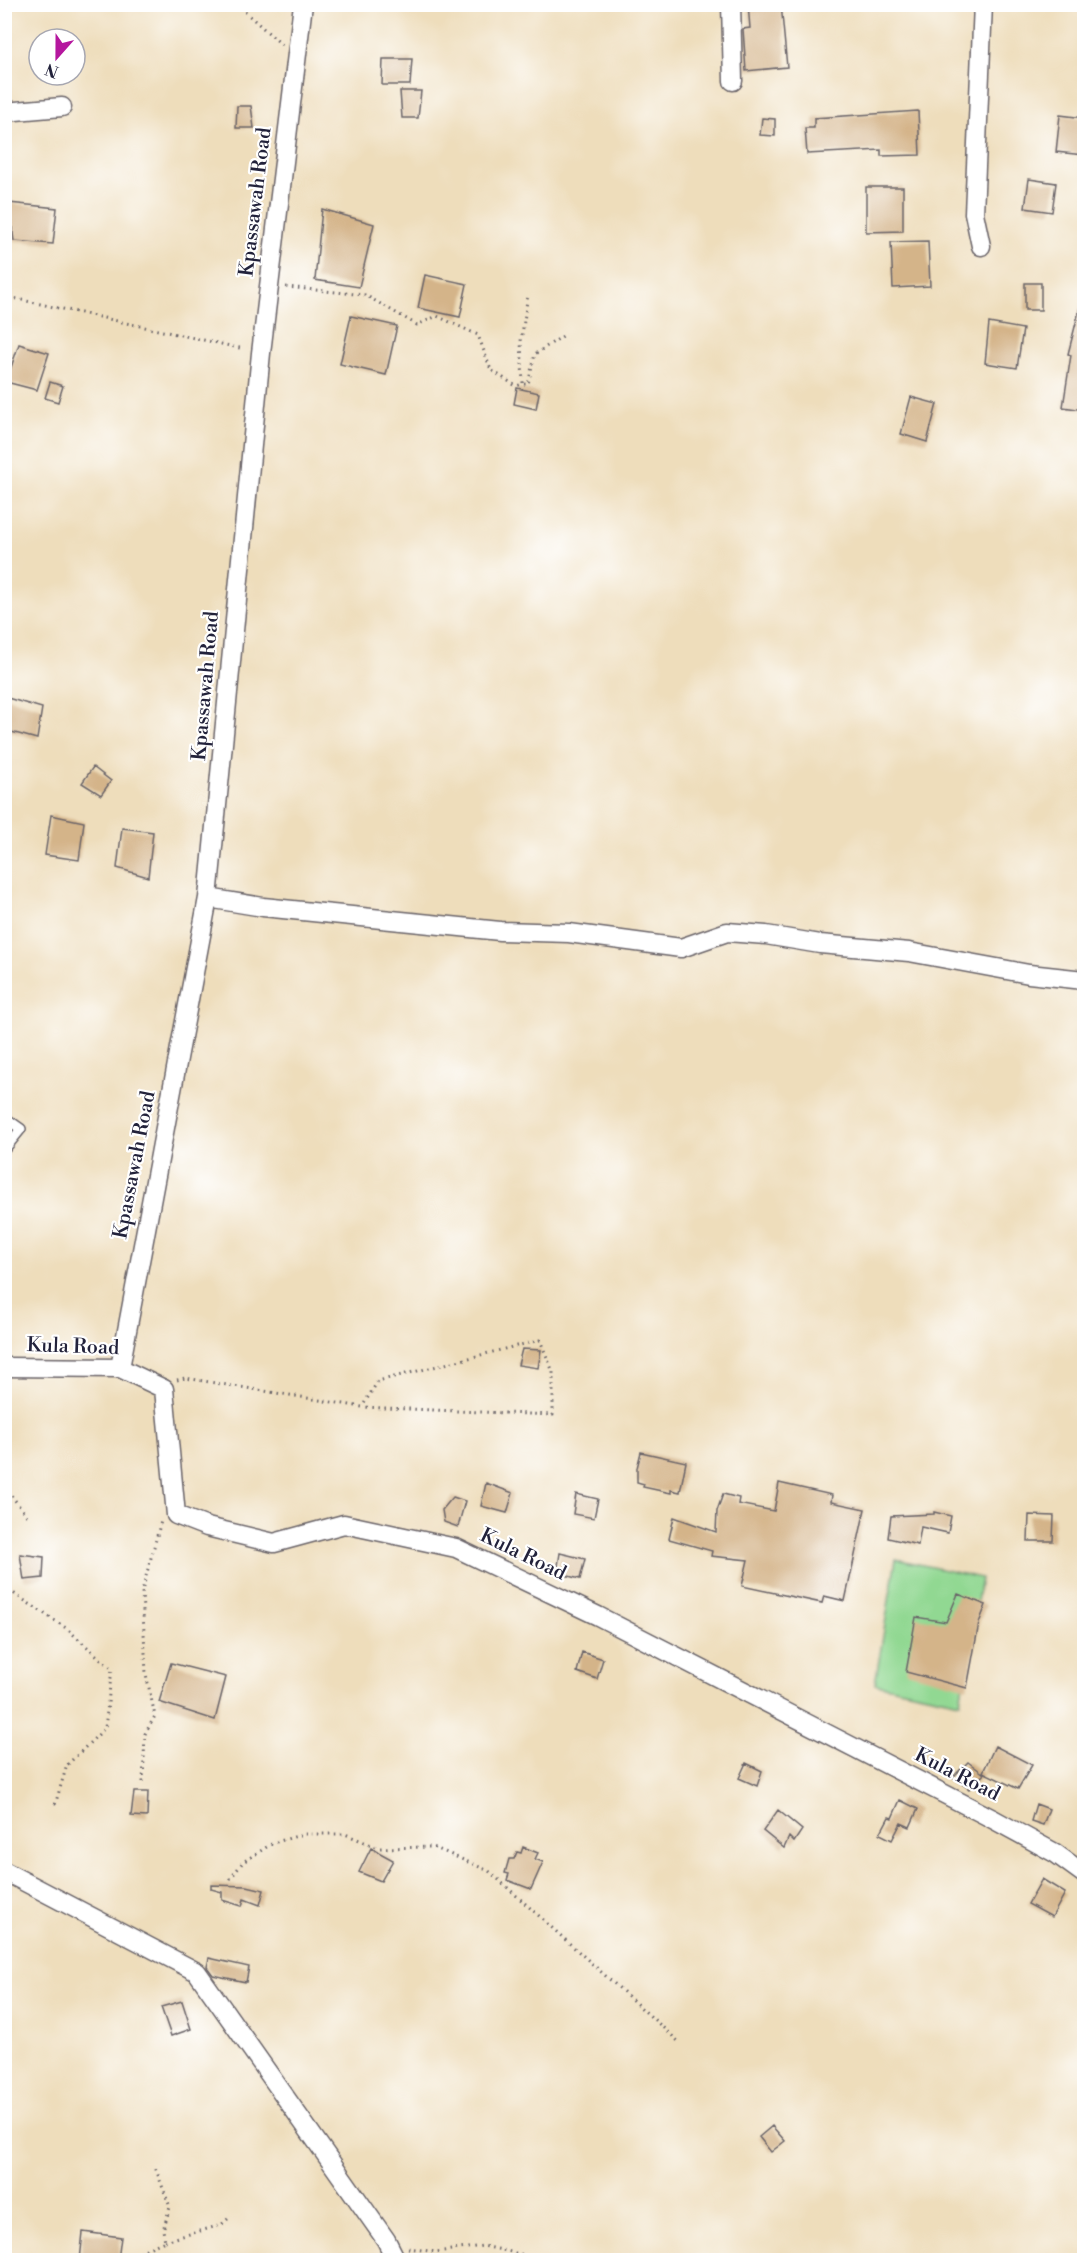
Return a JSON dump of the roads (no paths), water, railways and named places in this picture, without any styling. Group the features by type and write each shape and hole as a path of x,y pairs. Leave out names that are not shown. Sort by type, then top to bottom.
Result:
{"street":[{"name":"Kpassawah Road","path":"120,1368 208,898 261,353 303,4"},
{"path":"731,4 733,81"},
{"path":"981,246 974,213 983,4"},
{"path":"4,112 62,107"},
{"path":"208,898 263,907 488,930 568,933 681,948 727,932 766,935 820,944 909,952 1029,974 1084,980"},
{"name":"Kula Road","path":"4,1367 120,1368 164,1389 176,1515 207,1527 274,1543 344,1524 456,1548 598,1616 991,1818 1055,1854 1084,1874"},
{"path":"4,1871 197,1972 386,2240 396,2260"}],"lane":[{"path":"4,1117 21,1128 4,1150"}]}
